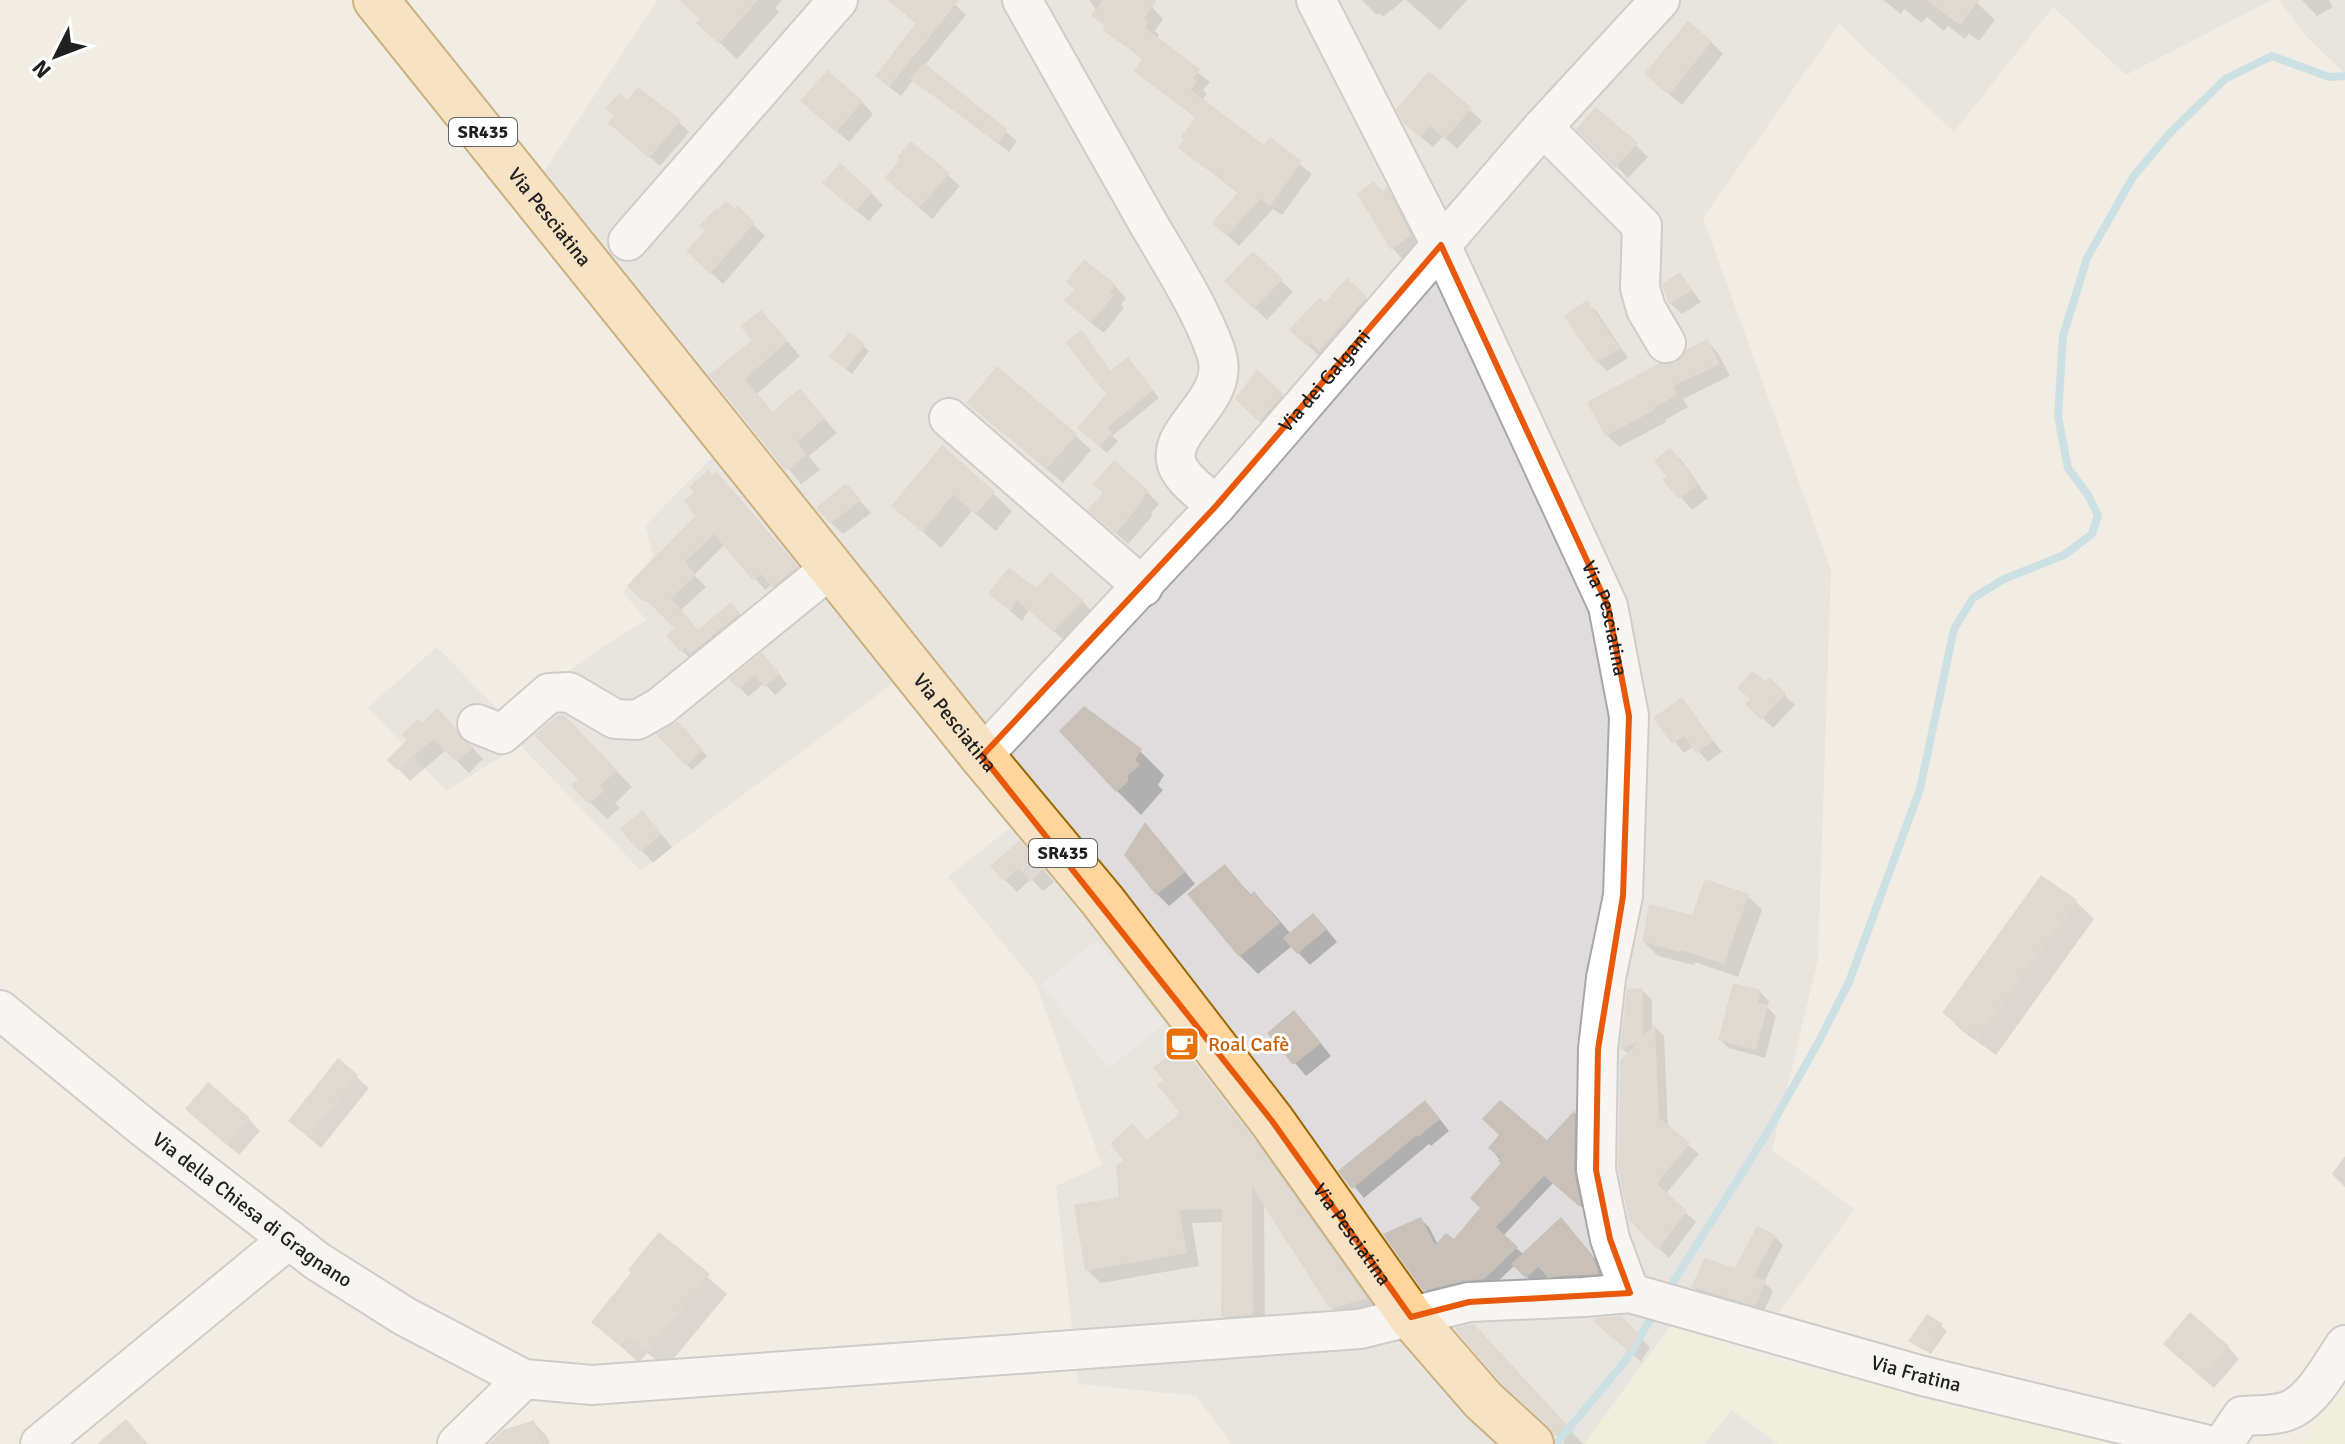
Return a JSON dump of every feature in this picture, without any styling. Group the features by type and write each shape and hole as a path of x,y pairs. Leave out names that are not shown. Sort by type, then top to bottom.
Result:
{"main road":[{"name":"Via Pesciatina","path":"376,0 982,756 1102,900 1272,1121 1411,1317 1483,1400 1531,1444"}],"street":[{"path":"628,241 838,0"},
{"path":"1022,0 1188,293 1217,354 1219,374 1213,394 1184,432 1176,449 1178,467 1216,506"},
{"name":"Via Pesciatina","path":"1316,0 1441,245 1608,606 1629,716 1623,896 1606,978 1598,1049 1596,1170 1610,1239 1651,1299"},
{"name":"Via dei Galgani","path":"982,756 1216,506 1543,127 1660,0"},
{"path":"1543,127 1642,226 1640,288 1646,309 1666,343"},
{"path":"949,418 1143,587"},
{"path":"477,724 502,734 549,693 569,692 615,719 637,720 660,707 831,568"},
{"name":"Via della Chiesa di Gragnano","path":"0,1010 143,1127 317,1261 404,1316 524,1379"},
{"path":"40,1444 289,1239"},
{"path":"457,1444 524,1379 592,1385 663,1380 1360,1329 1469,1302 1584,1297 1651,1299"},
{"name":"Via Fratina","path":"1651,1299 1923,1376 2204,1444"},
{"path":"2223,1444 2242,1416 2278,1413 2293,1409 2305,1400 2345,1345"}],"highlighted area":[{"path":"1441,245 1608,606 1629,716 1623,896 1598,1049 1596,1170 1610,1239 1630,1293 1469,1302 1411,1317 1272,1121 982,756 1216,506"}],"shaded area":[{"path":"658,0 2272,0 2126,75 2053,7 1954,132 1839,24 1703,218 1831,570 1818,960 1772,1150 1855,1209 1758,1341 1673,1323 1584,1444 1232,1444 1196,1396 1078,1384 1056,1186 1102,1165 1035,982 948,877 1012,826 900,678 641,871 520,745 446,791 368,707 437,647 506,718 596,651 646,620 623,592 653,556 645,526 722,447 523,203"},
{"path":"2279,0 2345,0 2345,74 2303,33"},
{"path":"1097,940 1165,1023 1109,1068 1041,985"},
{"path":"1732,1409 1778,1444 1704,1444"}],"green space":[{"path":"1673,1323 1755,1356 2130,1444 1778,1444 1732,1410 1704,1444 1584,1444"},
{"path":"2345,1387 2345,1444 2302,1444"}],"building":[{"path":"679,0 758,0 719,44 696,23 700,19"},
{"path":"887,0 959,0 889,87 875,76 916,23"},
{"path":"1103,0 1157,0 1144,19 1149,22 1145,28 1200,69 1193,78 1197,81 1191,90 1264,145 1270,137 1302,161 1270,206 1261,199 1226,236 1212,223 1238,192 1178,148 1184,139 1181,137 1196,117 1133,71 1143,58 1103,31 1105,26 1091,16"},
{"path":"1926,0 1979,0 1960,25"},
{"path":"1688,21 1712,41 1669,95 1644,74"},
{"path":"924,63 1008,130 998,143 910,79"},
{"path":"827,70 863,101 836,132 800,101"},
{"path":"1429,71 1472,108 1445,139 1430,126 1420,137 1403,122 1396,109"},
{"path":"638,87 681,120 649,158 608,123 614,116 605,109 619,93 627,100"},
{"path":"1596,107 1638,143 1615,168 1576,129"},
{"path":"911,141 950,173 919,208 884,178"},
{"path":"840,163 872,192 856,211 822,183"},
{"path":"1374,181 1381,192 1387,187 1411,235 1391,250 1357,194"},
{"path":"726,201 735,209 738,206 755,222 710,274 686,251 705,231 699,226"},
{"path":"1253,251 1283,279 1254,309 1224,281"},
{"path":"1084,259 1116,285 1110,292 1114,295 1091,323 1064,301 1074,289 1066,282"},
{"path":"1680,272 1692,290 1669,305 1662,284"},
{"path":"1347,278 1367,297 1319,351 1311,343 1307,346 1289,330 1320,297 1325,302"},
{"path":"1587,300 1620,348 1596,363 1564,316"},
{"path":"761,310 788,341 745,379 772,412 800,388 825,418 797,442 807,455 786,471 709,375 752,340 740,326"},
{"path":"1082,330 1110,371 1128,357 1153,390 1107,428 1112,433 1099,447 1077,428 1106,394 1065,342"},
{"path":"849,332 865,344 846,370 829,357"},
{"path":"1707,339 1720,364 1673,386 1677,395 1605,436 1587,402 1660,363 1676,362 1686,350"},
{"path":"997,366 1077,434 1047,469 966,403"},
{"path":"1257,369 1283,394 1259,422 1235,399"},
{"path":"942,445 995,492 976,514 953,495 922,532 891,506"},
{"path":"1670,447 1698,485 1679,499 1662,480 1666,476 1654,461"},
{"path":"1114,460 1149,491 1115,534 1088,510 1103,493 1093,484"},
{"path":"708,470 713,475 717,472 798,566 772,588 761,574 753,581 714,534 685,562 696,575 671,598 698,630 731,602 740,613 690,654 685,648 681,652 666,636 674,628 627,586 695,516 684,501 694,492 689,487"},
{"path":"846,483 861,500 830,524 816,508"},
{"path":"1009,567 1036,588 1051,572 1084,601 1053,632 1017,600 1010,611 988,594"},
{"path":"762,652 780,674 765,687 755,675 738,689 729,679"},
{"path":"1752,671 1765,681 1769,677 1786,693 1761,720 1745,704 1750,699 1737,688"},
{"path":"1682,697 1713,741 1696,753 1684,736 1672,744 1653,718"},
{"path":"1084,706 1142,749 1135,760 1140,765 1116,792 1059,731"},
{"path":"437,708 455,727 460,738 474,747 456,762 434,739 397,770 387,760 407,740 402,734 418,719 422,723"},
{"path":"558,715 564,715 617,770 600,786 605,790 589,804 571,786 578,779 534,735"},
{"path":"678,721 703,750 686,766 656,734"},
{"path":"642,810 662,834 640,852 620,829"},
{"path":"1145,822 1185,872 1156,895 1124,855"},
{"path":"1020,840 1043,869 1030,881 1019,869 1004,881 990,866"},
{"path":"1225,864 1250,895 1254,891 1280,923 1239,957 1187,894"},
{"path":"2041,875 2077,900 1977,1038 1942,1013"},
{"path":"1705,879 1749,894 1724,964 1642,942 1649,904 1692,915"},
{"path":"1313,913 1327,929 1297,954 1283,938"},
{"path":"1733,983 1761,990 1758,1003 1768,1005 1756,1050 1718,1040"},
{"path":"1643,988 1643,1036 1655,1024 1659,1118 1690,1143 1657,1184 1687,1211 1658,1250 1629,1220 1618,1168 1620,1061 1638,1042 1620,1049 1627,989"},
{"path":"1294,1010 1321,1043 1293,1065 1267,1033"},
{"path":"1181,1045 1252,1136 1367,1298 1330,1309 1252,1187 1253,1315 1221,1317 1222,1209 1179,1210 1187,1253 1085,1271 1074,1205 1119,1197 1116,1166 1123,1160 1110,1144 1132,1123 1147,1140 1180,1113 1157,1085 1163,1080 1153,1068"},
{"path":"338,1058 358,1075 308,1137 288,1121"},
{"path":"208,1082 250,1118 227,1145 185,1109"},
{"path":"1425,1100 1440,1119 1352,1189 1338,1171"},
{"path":"1500,1100 1547,1140 1575,1110 1574,1170 1581,1205 1544,1176 1496,1227 1518,1247 1484,1279 1423,1291 1383,1234 1421,1217 1435,1245 1446,1233 1454,1239 1480,1208 1470,1198 1501,1163 1498,1161 1501,1158 1488,1148 1499,1135 1482,1119"},
{"path":"1561,1217 1592,1255 1599,1274 1548,1277 1538,1267 1526,1278 1511,1264"},
{"path":"1757,1226 1776,1235 1754,1276 1766,1281 1755,1306 1691,1287 1705,1258 1735,1268"},
{"path":"659,1232 710,1274 647,1351 628,1336 620,1346 591,1322"},
{"path":"2190,1312 2229,1346 2202,1378 2163,1344"},
{"path":"1927,1314 1943,1324 1925,1351 1908,1341"},
{"path":"1621,1316 1640,1334 1629,1352 1593,1321 1596,1318"},
{"path":"1474,1324 1567,1425 1555,1436 1501,1383 1454,1328"},
{"path":"126,1419 148,1444 97,1444"},
{"path":"534,1420 542,1444 489,1444 503,1430"}],"waterway":[{"path":"1667,1292 1764,1138 1849,982 1920,789 1954,629 1973,598 2004,579 2064,555 2092,534 2098,515 2068,468 2058,416 2063,336 2087,258 2133,177 2169,134 2225,79 2272,56 2329,77 2345,76"},
{"path":"1556,1444 1626,1360 1656,1310"}],"place":[{"name":"Roal Cafè","path":"1182,1044"}]}
